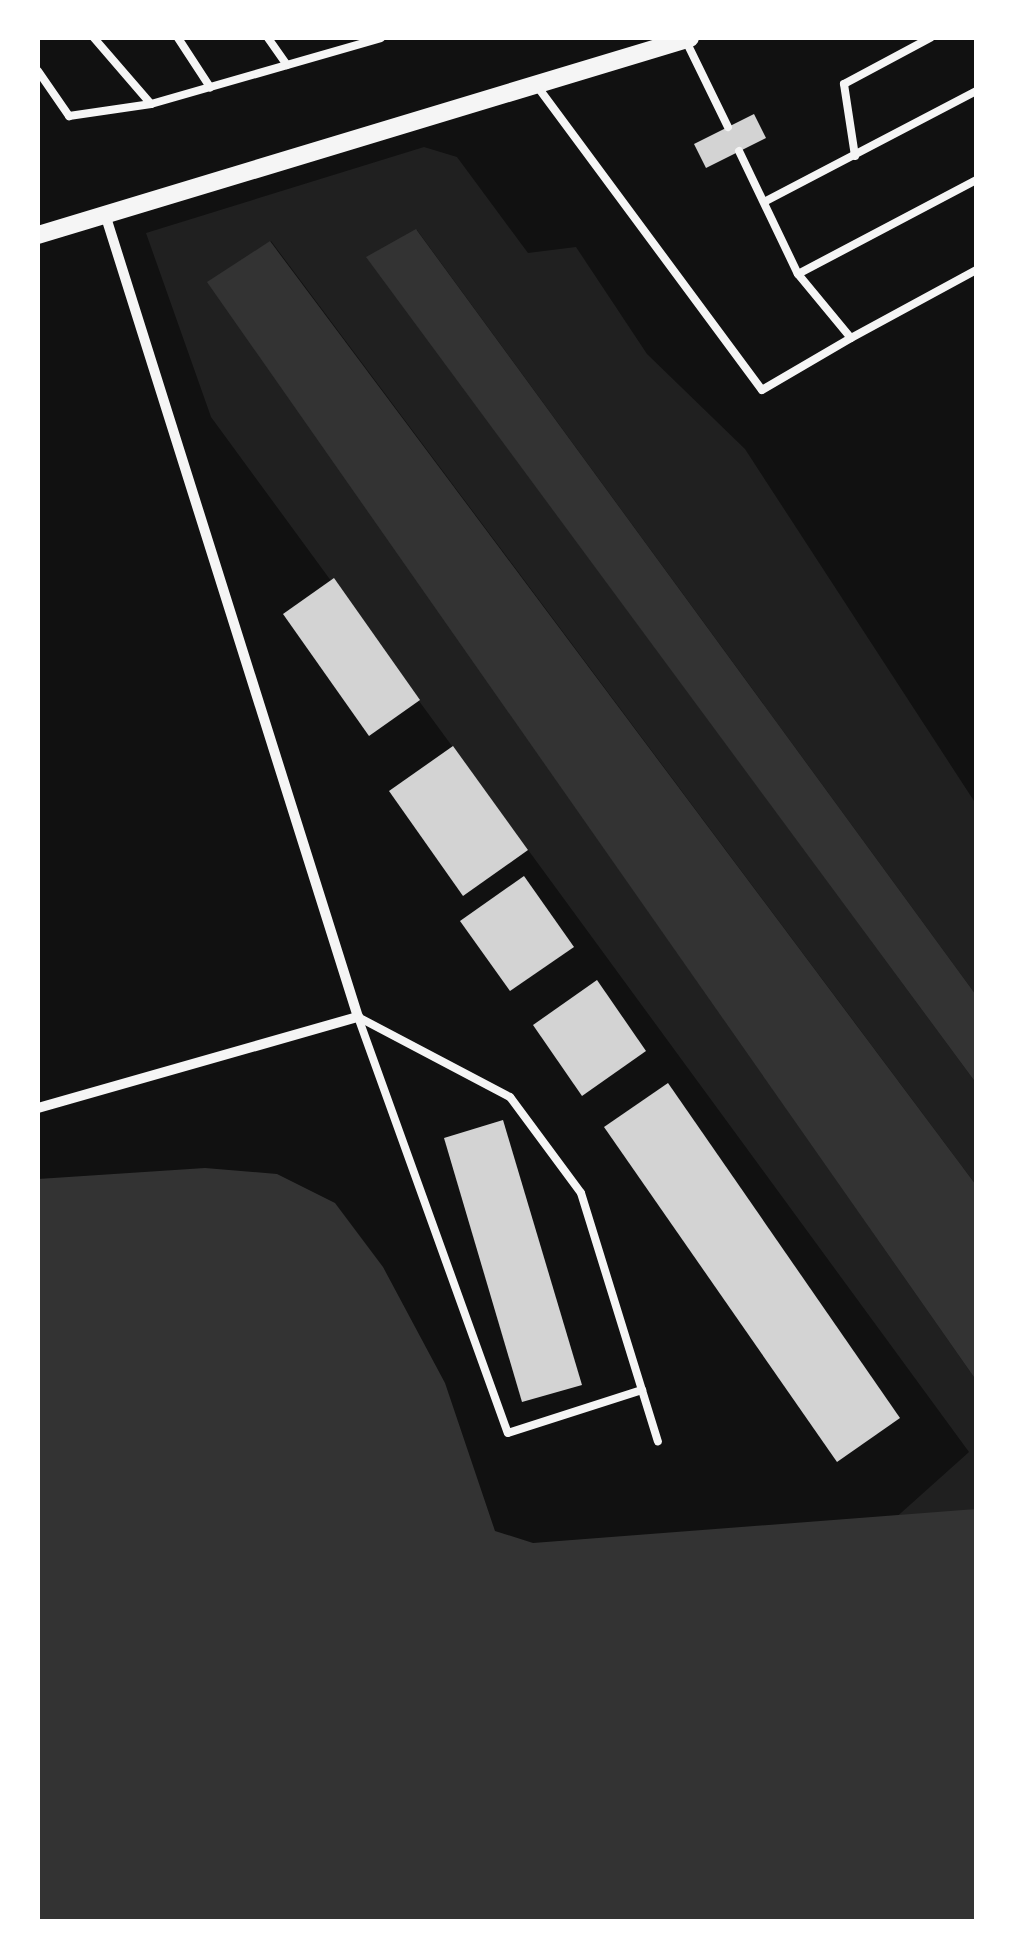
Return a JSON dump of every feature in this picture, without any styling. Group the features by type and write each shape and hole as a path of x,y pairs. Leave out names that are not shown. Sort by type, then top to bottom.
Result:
{"street":[{"path":"38,235 688,38"},
{"path":"38,1108 358,1016 105,214"}],"lane":[{"path":"94,38 151,104"},
{"path":"178,38 210,87"},
{"path":"268,38 286,65"},
{"path":"38,71 70,116 151,104 381,38"},
{"path":"688,38 728,127"},
{"path":"855,156 844,84 930,38"},
{"path":"536,85 762,390 976,270"},
{"path":"764,202 976,91"},
{"path":"739,151 798,274 850,338"},
{"path":"798,274 976,180"},
{"path":"358,1016 510,1096 581,1193 658,1441"},
{"path":"358,1016 508,1432 642,1390"}],"shaded area":[{"path":"424,147 457,157 528,253 576,247 647,354 745,449 976,804 976,995 417,230 367,257 976,1083 976,1185 271,241 208,282 976,1380 976,1509 892,1521 969,1452 211,417 146,233"},
{"path":"416,229 976,995 976,1083 366,257"},
{"path":"270,241 976,1185 976,1380 207,282"},
{"path":"205,1168 277,1174 335,1203 383,1267 445,1383 495,1531 533,1543 976,1509 976,1921 38,1921 38,1179"}],"building":[{"path":"754,114 766,138 706,168 694,144"},
{"path":"334,578 420,700 369,736 283,614"},
{"path":"453,746 528,850 463,896 389,791"},
{"path":"524,876 574,947 510,991 460,921"},
{"path":"597,980 646,1051 582,1096 533,1025"},
{"path":"668,1083 900,1418 837,1462 604,1127"},
{"path":"503,1120 582,1385 522,1402 444,1138"}]}
